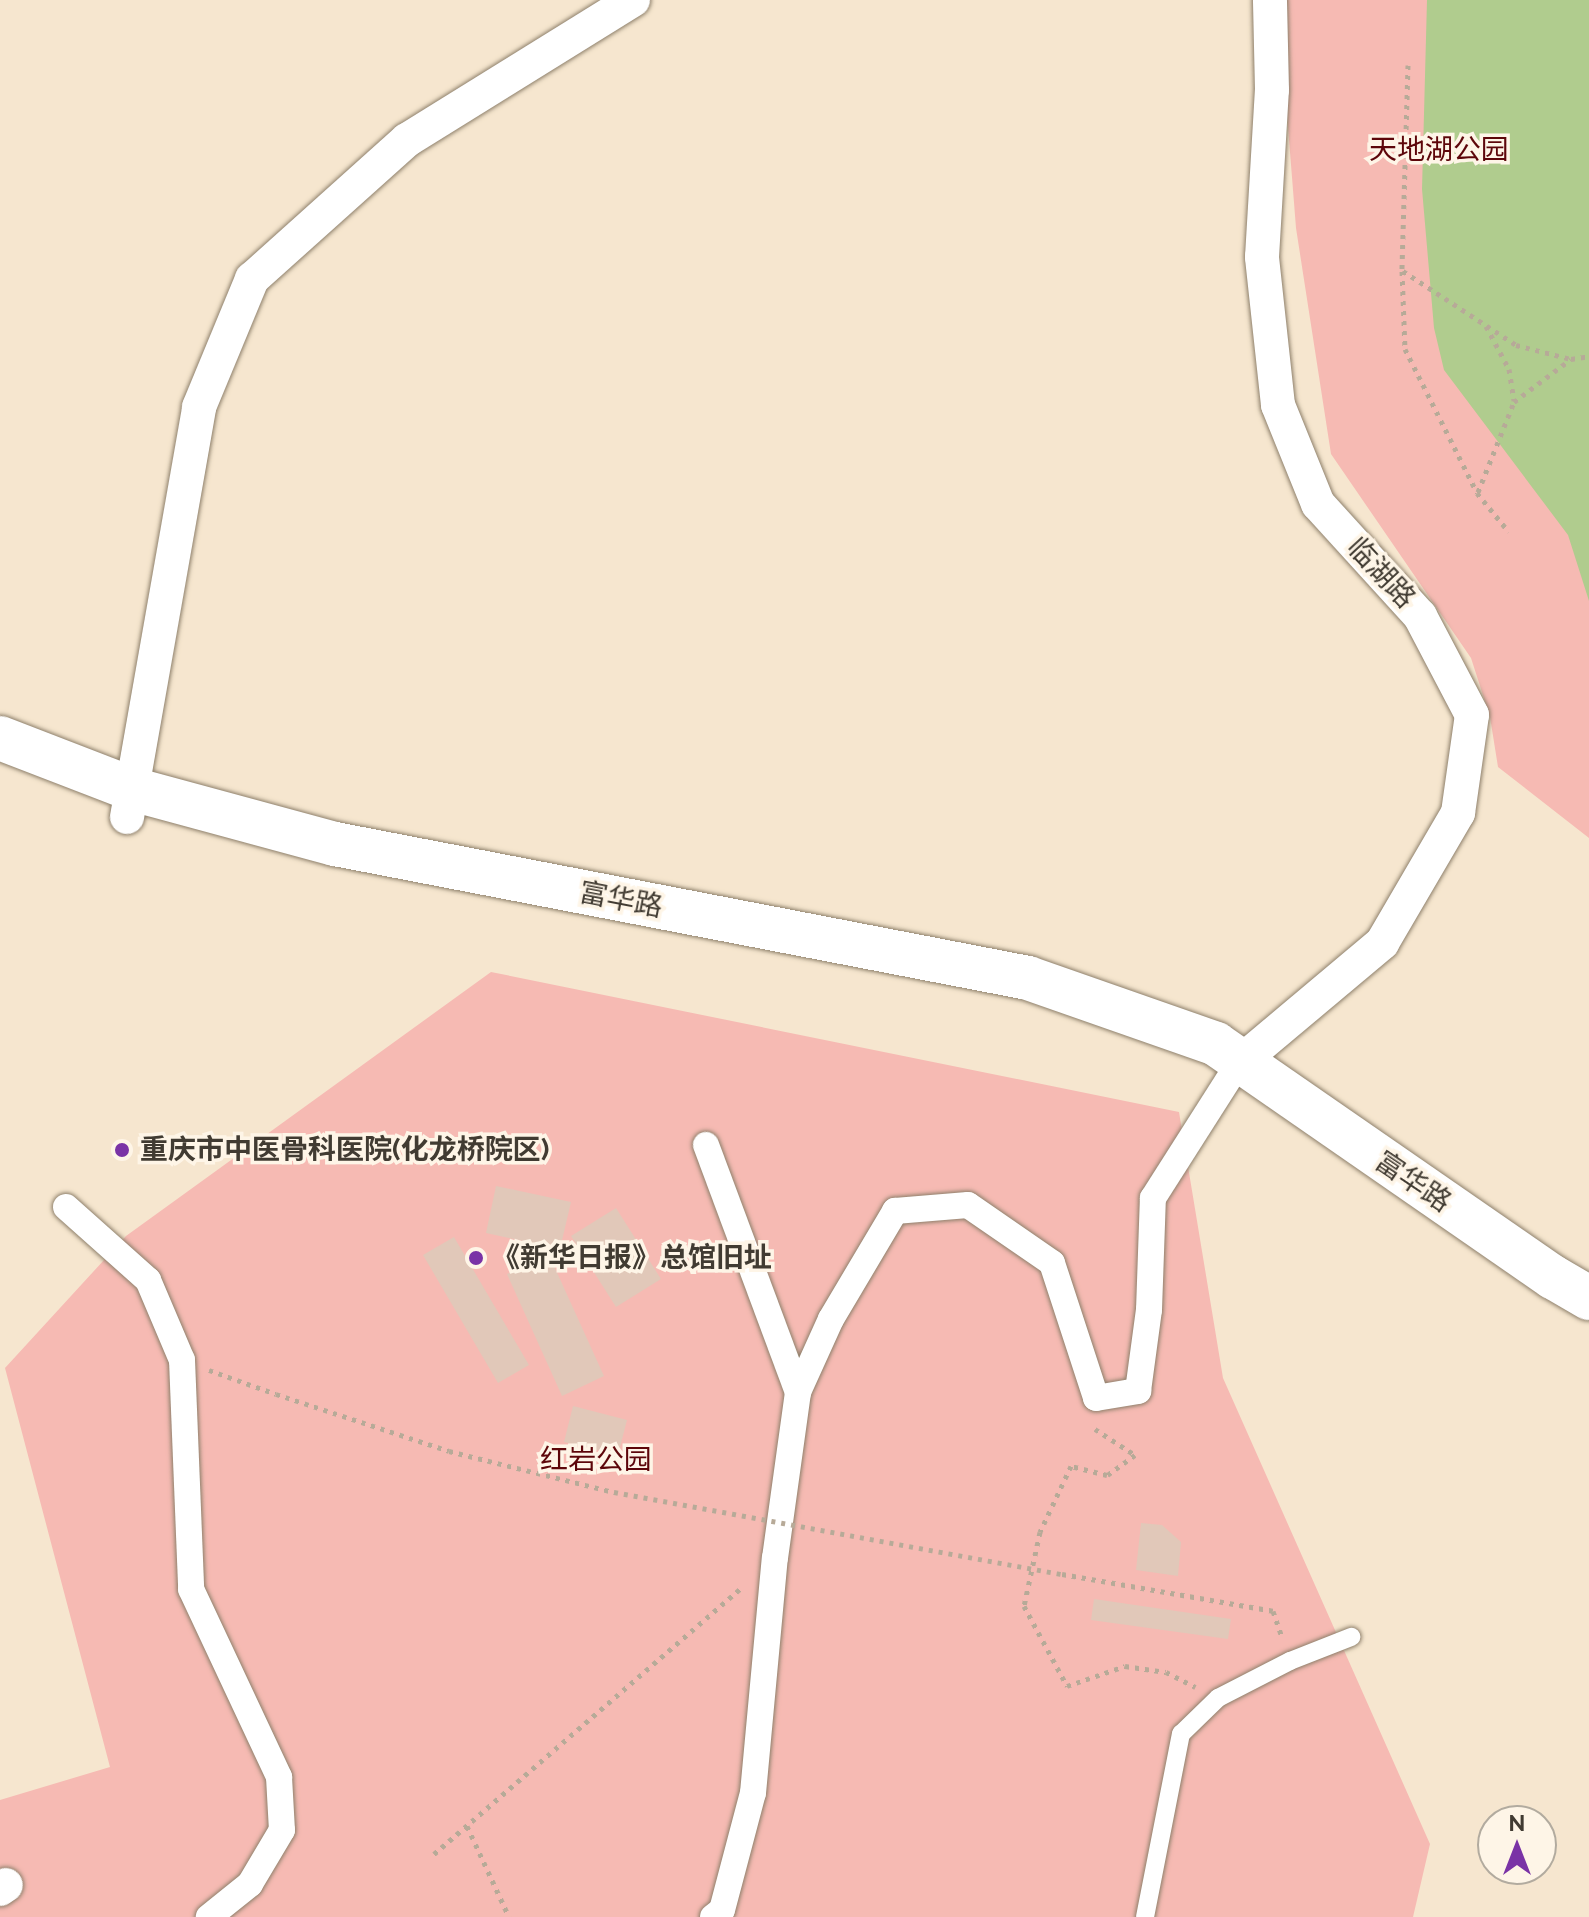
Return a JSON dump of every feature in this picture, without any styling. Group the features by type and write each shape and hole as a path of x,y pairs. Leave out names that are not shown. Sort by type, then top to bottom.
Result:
{"street":[{"path":"130,803 199,407 252,279 407,140 633,0"},
{"name":"临湖路","path":"1239,1063 1382,943 1458,813 1472,715 1420,616 1318,504 1278,405 1262,257 1272,90 1270,0"},
{"name":"富华路","path":"0,738 130,803"},
{"name":"富华路","path":"0,764 130,803 508,906 1021,993 1218,1067 1239,1063 1553,1277 1589,1298"},
{"path":"713,1917 722,1910 753,1793 775,1558 798,1392 831,1319 895,1211 968,1205 1052,1263 1096,1398 1138,1391 1149,1310 1153,1198 1239,1063"},
{"path":"706,1145 798,1392"},
{"path":"66,1207 148,1280 182,1360 191,1589 279,1777 282,1830 250,1884 209,1917"}],"lane":[{"path":"1145,1917 1181,1734 1218,1698 1290,1661 1351,1637"}],"path":[{"path":"1408,65 1402,271 1405,349 1477,493 1509,532"},
{"path":"1402,271 1516,345 1571,359 1589,356"},
{"path":"1485,325 1509,369 1514,402"},
{"path":"1477,493 1514,402 1571,359"},
{"path":"182,1360 449,1451 614,1492 1273,1611"},
{"path":"1096,1398 1087,1424 1135,1455 1107,1475 1071,1466 1040,1532 1024,1606 1067,1686 1125,1666 1166,1672 1218,1698"},
{"path":"434,1854 775,1558"},
{"path":"467,1826 509,1917"}],"green space":[{"name":"天地湖公园","path":"1278,0 1589,0 1589,838 1498,767 1490,717 1471,658 1331,454 1296,228"},
{"name":"红岩公园","path":"491,972 1179,1112 1223,1378 1430,1844 1413,1917 0,1917 0,1800 110,1767 5,1368 126,1236"}],"shaded area":[{"path":"1427,0 1589,0 1589,601 1568,535 1444,370 1434,328 1422,189"}],"building":[{"path":"496,1186 571,1202 560,1249 486,1233"},
{"path":"616,1208 661,1279 616,1307 571,1236"},
{"path":"454,1237 529,1365 498,1383 423,1255"},
{"path":"549,1255 604,1376 562,1396 507,1274"},
{"path":"573,1406 627,1420 618,1455 564,1442"},
{"path":"1141,1523 1162,1525 1181,1542 1178,1576 1136,1570"},
{"path":"1094,1599 1231,1619 1228,1639 1091,1620"}],"place":[{"name":"重庆市中医骨科医院(化龙桥院区)","path":"122,1150"},
{"name":"《新华日报》总馆旧址","path":"476,1258"}]}
